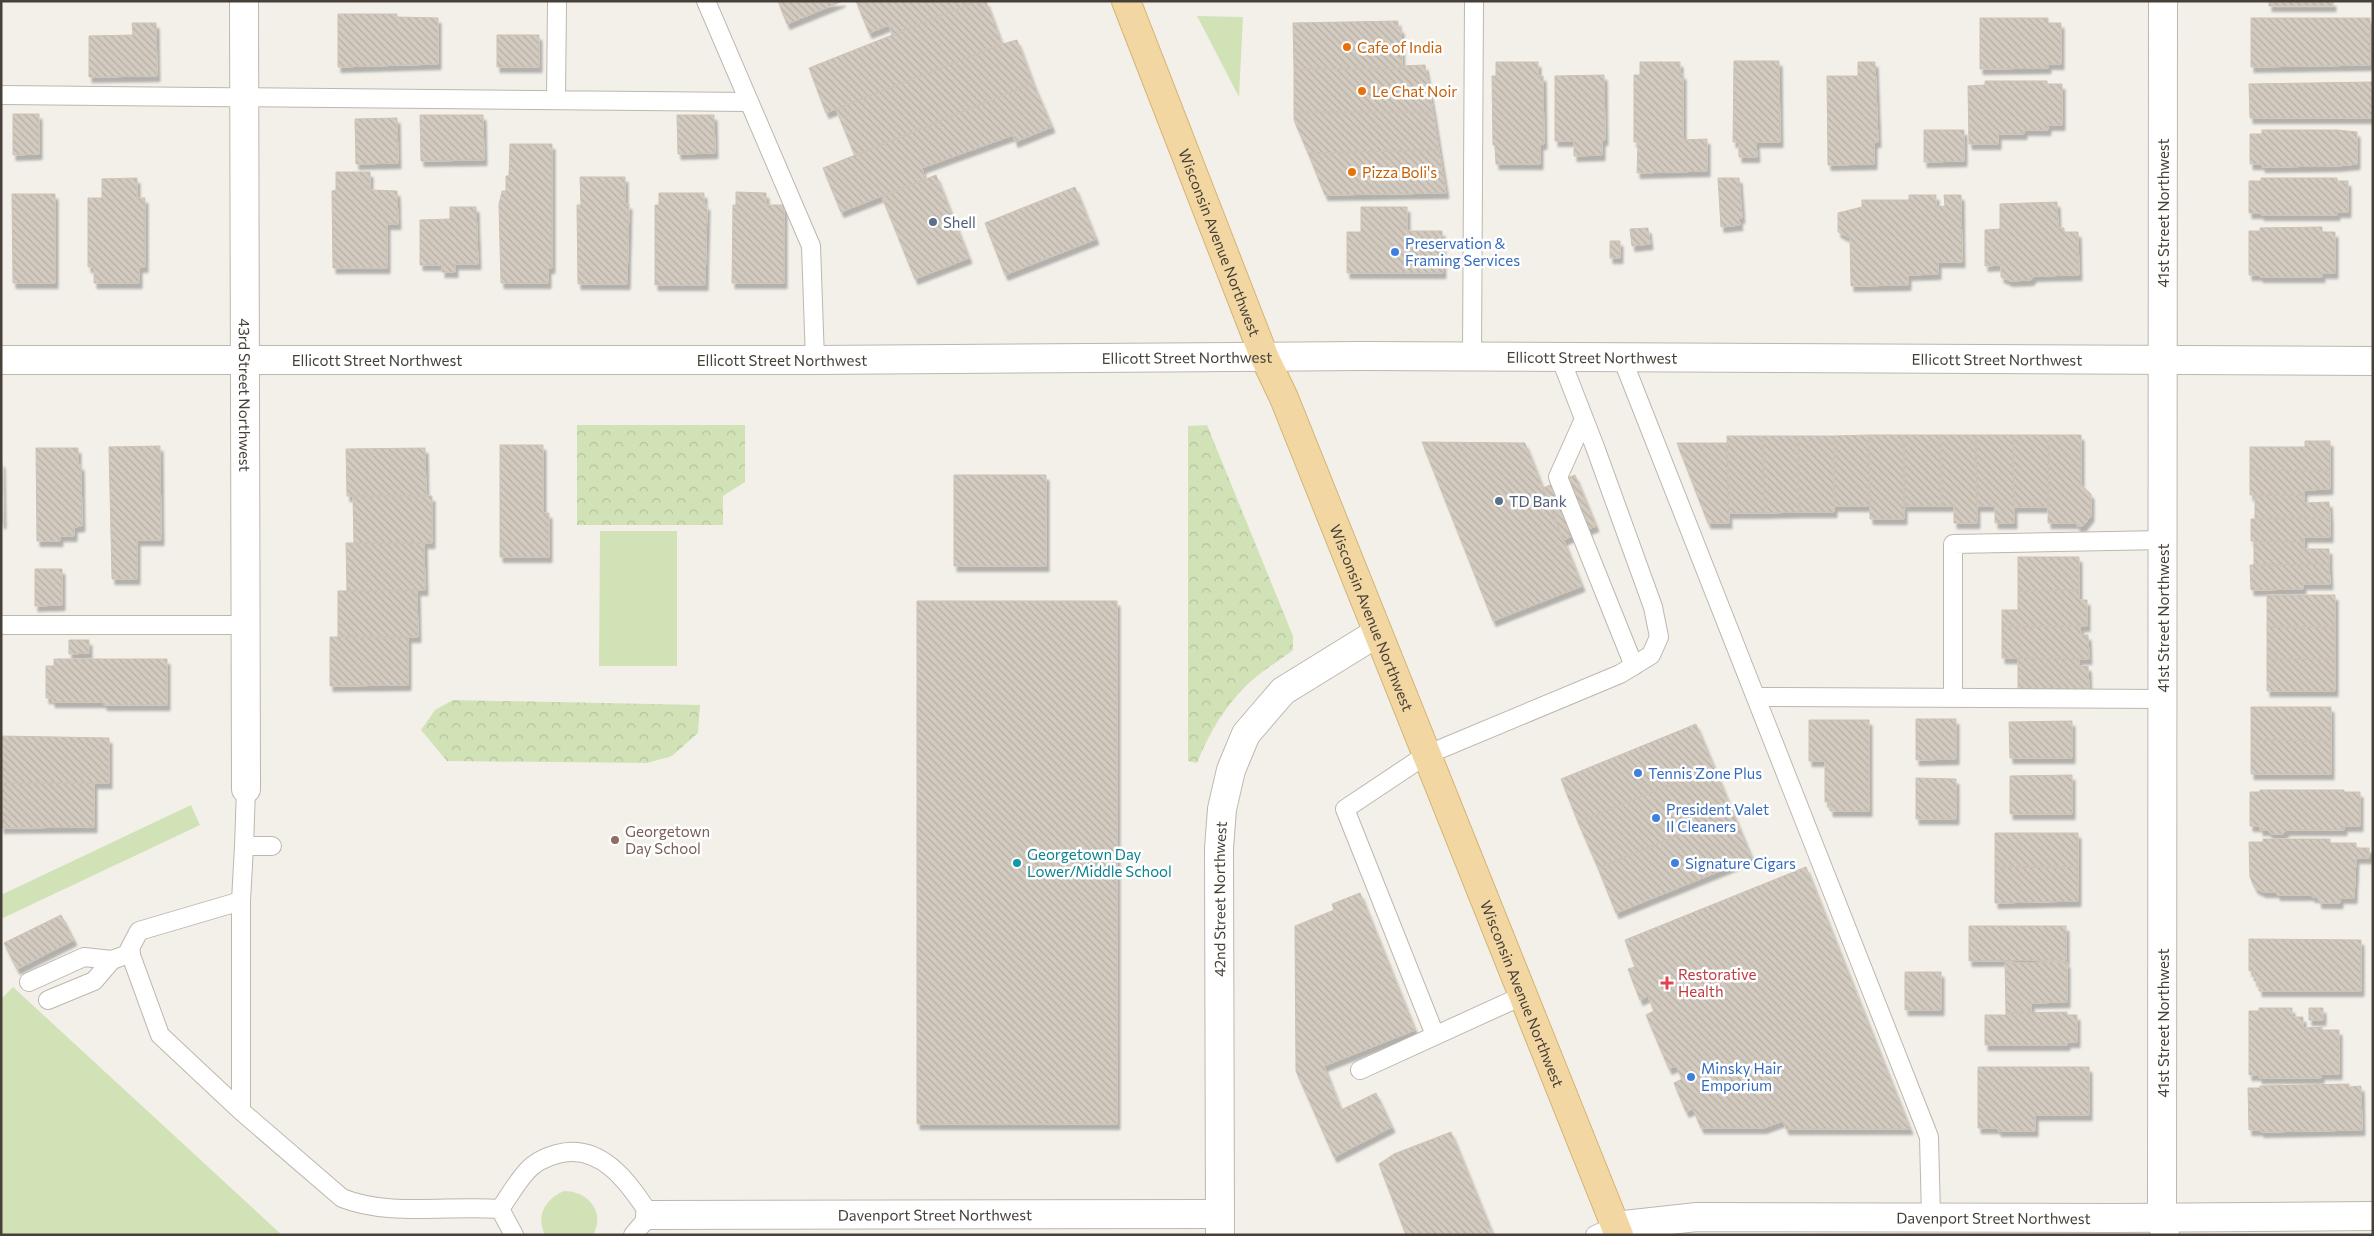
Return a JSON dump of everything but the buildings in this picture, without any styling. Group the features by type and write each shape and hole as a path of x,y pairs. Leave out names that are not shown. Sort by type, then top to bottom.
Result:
{"main road":[{"name":"Wisconsin Avenue Northwest","path":"1130,3 1264,356 1284,398 1522,996 1610,1232"}],"street":[{"name":"43rd Street Northwest","path":"244,1 246,789"},
{"name":"41st Street Northwest","path":"2163,1 2164,1226"},
{"name":"Ellicott Street Northwest","path":"1,360 815,360 1472,356 2373,361"},
{"name":"42nd Street Northwest","path":"1220,1224 1218,848 1222,809 1231,770 1246,734 1283,691 1377,633"},
{"name":"Davenport Street Northwest","path":"1610,1232 1697,1217 1931,1216 2164,1226 2373,1216"},
{"name":"Davenport Street Northwest","path":"642,1225 1220,1224"}],"lane":[{"path":"556,99 557,1"},
{"path":"706,1 811,246 815,360"},
{"path":"1472,356 1474,1"},
{"path":"1,95 749,102"},
{"path":"1435,1035 1345,809 1426,755 1612,678 1634,666 1651,655 1659,637 1654,614 1584,418 1560,357"},
{"path":"1622,358 1929,1137 1931,1216"},
{"path":"1584,418 1558,477 1634,666"},
{"path":"1953,698 1953,544 2164,540"},
{"path":"1,625 245,625"},
{"path":"1757,697 2163,699"},
{"path":"242,1111 242,901 246,789"},
{"path":"244,846 272,846"},
{"path":"242,901 139,930 129,950 160,1035 242,1111 342,1198 362,1206 500,1209"},
{"path":"29,982 84,957 112,960 131,953"},
{"path":"48,1000 94,981 112,960"},
{"path":"1360,1070 1522,996"},
{"path":"500,1209 528,1170 545,1158 565,1152 585,1153 605,1161 636,1193 642,1225"},
{"path":"500,1209 514,1235"}],"green space":[{"path":"1197,16 1243,17 1239,97"},
{"path":"577,425 745,425 745,482 723,496 723,525 577,525"},
{"path":"1207,425 1293,636 1293,650 1255,678 1233,700 1213,730 1197,763 1188,761 1188,426"},
{"path":"600,531 677,531 677,666 599,666"},
{"path":"453,700 700,705 698,733 672,756 647,763 447,761 421,730 435,710"},
{"path":"191,805 200,825 1,919 1,895"},
{"path":"13,987 282,1235 1,1235 1,999"},
{"path":"564,1191 580,1195 592,1204 597,1218 593,1235 545,1235 541,1221 544,1208 552,1198"}],"place":[{"name":"Cafe of India","path":"1347,47"},
{"name":"Le Chat Noir","path":"1362,91"},
{"name":"Pizza Boli's","path":"1352,172"},
{"name":"Shell","path":"933,222"},
{"name":"Preservation & Framing Services","path":"1395,252"},
{"name":"TD Bank","path":"1499,501"},
{"name":"Tennis Zone Plus","path":"1638,773"},
{"name":"President Valet II Cleaners","path":"1656,818"},
{"name":"Georgetown Day School","path":"615,840"},
{"name":"Georgetown Day Lower/Middle School","path":"1017,863"},
{"name":"Signature Cigars","path":"1675,863"},
{"name":"Restorative Health","path":"1667,983"},
{"name":"Minsky Hair Emporium","path":"1691,1077"}]}
